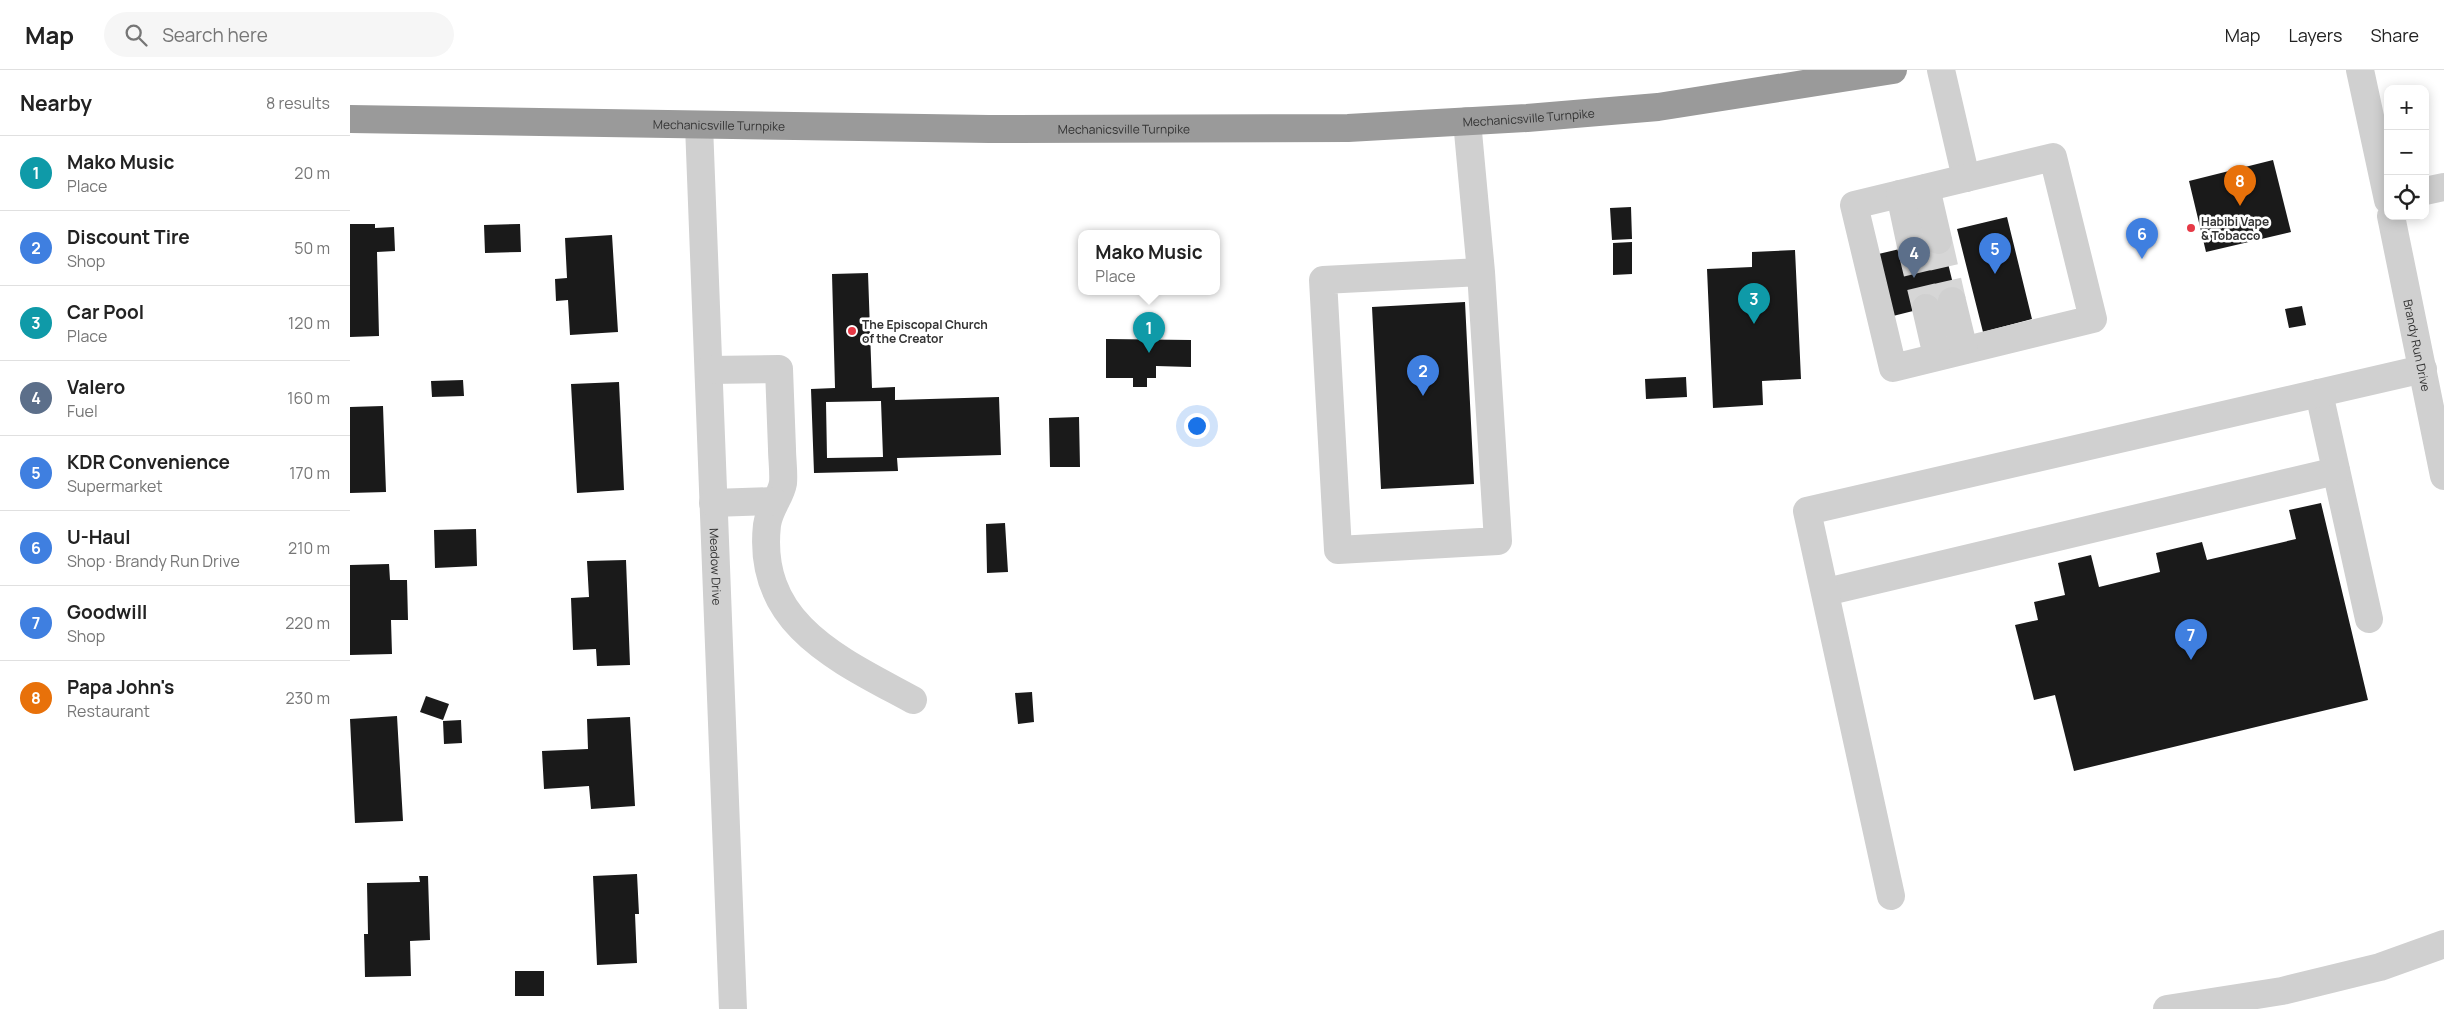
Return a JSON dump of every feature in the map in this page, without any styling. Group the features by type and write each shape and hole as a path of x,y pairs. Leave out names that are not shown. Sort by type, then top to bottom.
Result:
{"highway":[{"name":"Mechanicsville Turnpike","path":"350,119 988,129 1328,128 1467,121 1658,106 1893,70"}],"street":[{"path":"1941,70 1966,178"},
{"path":"2360,70 2384,181"},
{"path":"1467,121 1481,272 1498,541 1338,550 1323,280 1481,272"},
{"name":"Meadow Drive","path":"700,125 733,1009"},
{"path":"2053,157 2093,319 1893,368 1854,205 1926,188 2053,157"},
{"path":"2429,190 2444,187"},
{"path":"1926,188 1938,240"},
{"path":"1900,194 1911,246"},
{"name":"Brandy Run Drive","path":"2392,220 2444,476"},
{"path":"1937,356 1939,305 1964,350"},
{"path":"709,370 779,369 783,484 774,501 767,524 767,562 773,583 783,606 796,623 836,658 913,700"},
{"path":"1891,896 1807,512 2423,369"},
{"path":"2319,394 2369,619"},
{"path":"1826,592 2336,471"},
{"path":"713,503 774,501"},
{"path":"2167,1009 2282,991 2380,967 2444,944"}],"building":[{"path":"2273,160 2291,232 2206,252 2189,181"},
{"path":"1631,207 1632,239 1612,240 1610,208"},
{"path":"2007,217 2032,319 1983,332 1957,229"},
{"path":"350,224 375,224 375,228 394,227 395,251 377,252 379,336 350,337"},
{"path":"520,224 521,252 485,253 484,225"},
{"path":"612,235 618,332 570,335 568,300 556,301 555,279 567,278 565,238"},
{"path":"1942,239 1957,300 1885,318 1870,256"},
{"path":"1632,242 1632,274 1613,275 1613,243"},
{"path":"1795,250 1801,379 1762,381 1763,405 1713,408 1707,269 1752,267 1752,252"},
{"name":"The Episcopal Church of the Creator","path":"868,273 872,388 895,387 895,400 999,397 1001,455 897,458 898,471 814,473 811,389 835,388 832,274","holes":["881,401 883,457 827,458 826,402"]},
{"path":"1465,302 1474,484 1381,489 1372,307"},
{"path":"2302,306 2306,325 2289,328 2285,309"},
{"path":"1106,339 1191,340 1191,367 1156,366 1156,378 1147,378 1147,387 1133,387 1133,378 1106,378"},
{"path":"1686,377 1687,397 1646,399 1645,379"},
{"path":"463,380 464,396 432,397 431,381"},
{"path":"619,382 624,490 577,493 571,384"},
{"path":"383,406 386,492 350,493 350,407"},
{"path":"1079,417 1080,467 1050,467 1049,418"},
{"path":"2321,503 2368,700 2074,771 2055,695 2034,700 2015,625 2038,620 2034,602 2065,595 2058,563 2091,555 2099,587 2160,572 2156,553 2202,542 2207,560 2296,539 2289,510"},
{"path":"1005,523 1008,572 987,573 986,524"},
{"path":"476,529 477,566 435,568 434,530"},
{"path":"626,560 630,665 597,666 596,649 573,650 571,598 589,597 587,561"},
{"path":"389,564 390,580 407,580 408,620 391,620 392,654 350,655 350,565"},
{"path":"1032,692 1034,722 1018,724 1015,693"},
{"path":"426,696 449,704 443,720 420,712"},
{"path":"397,716 403,821 355,823 350,719"},
{"path":"630,717 635,806 591,809 589,786 544,789 542,751 588,749 587,719"},
{"path":"461,720 462,743 444,744 443,721"},
{"path":"637,874 639,914 635,914 637,963 597,965 593,876"},
{"path":"419,876 428,876 430,940 410,941 411,976 365,977 364,934 368,934 367,883 420,882"},
{"path":"515,971 544,971 544,996 515,996"}],"tunnel":[{"path":"1938,240 1952,301"},
{"path":"1911,246 1926,308"}],"place":[{"name":"Papa John's","path":"2240,206"},
{"name":"Habibi Vape & Tobacco","path":"2191,228"},
{"name":"U-Haul","path":"2142,259"},
{"name":"KDR Convenience","path":"1995,274"},
{"name":"Valero","path":"1914,278"},
{"name":"Car Pool","path":"1754,324"},
{"name":"The Episcopal Church of the Creator","path":"852,331"},
{"name":"Mako Music","path":"1149,353"},
{"name":"Discount Tire","path":"1423,396"},
{"name":"Goodwill","path":"2191,660"}]}
